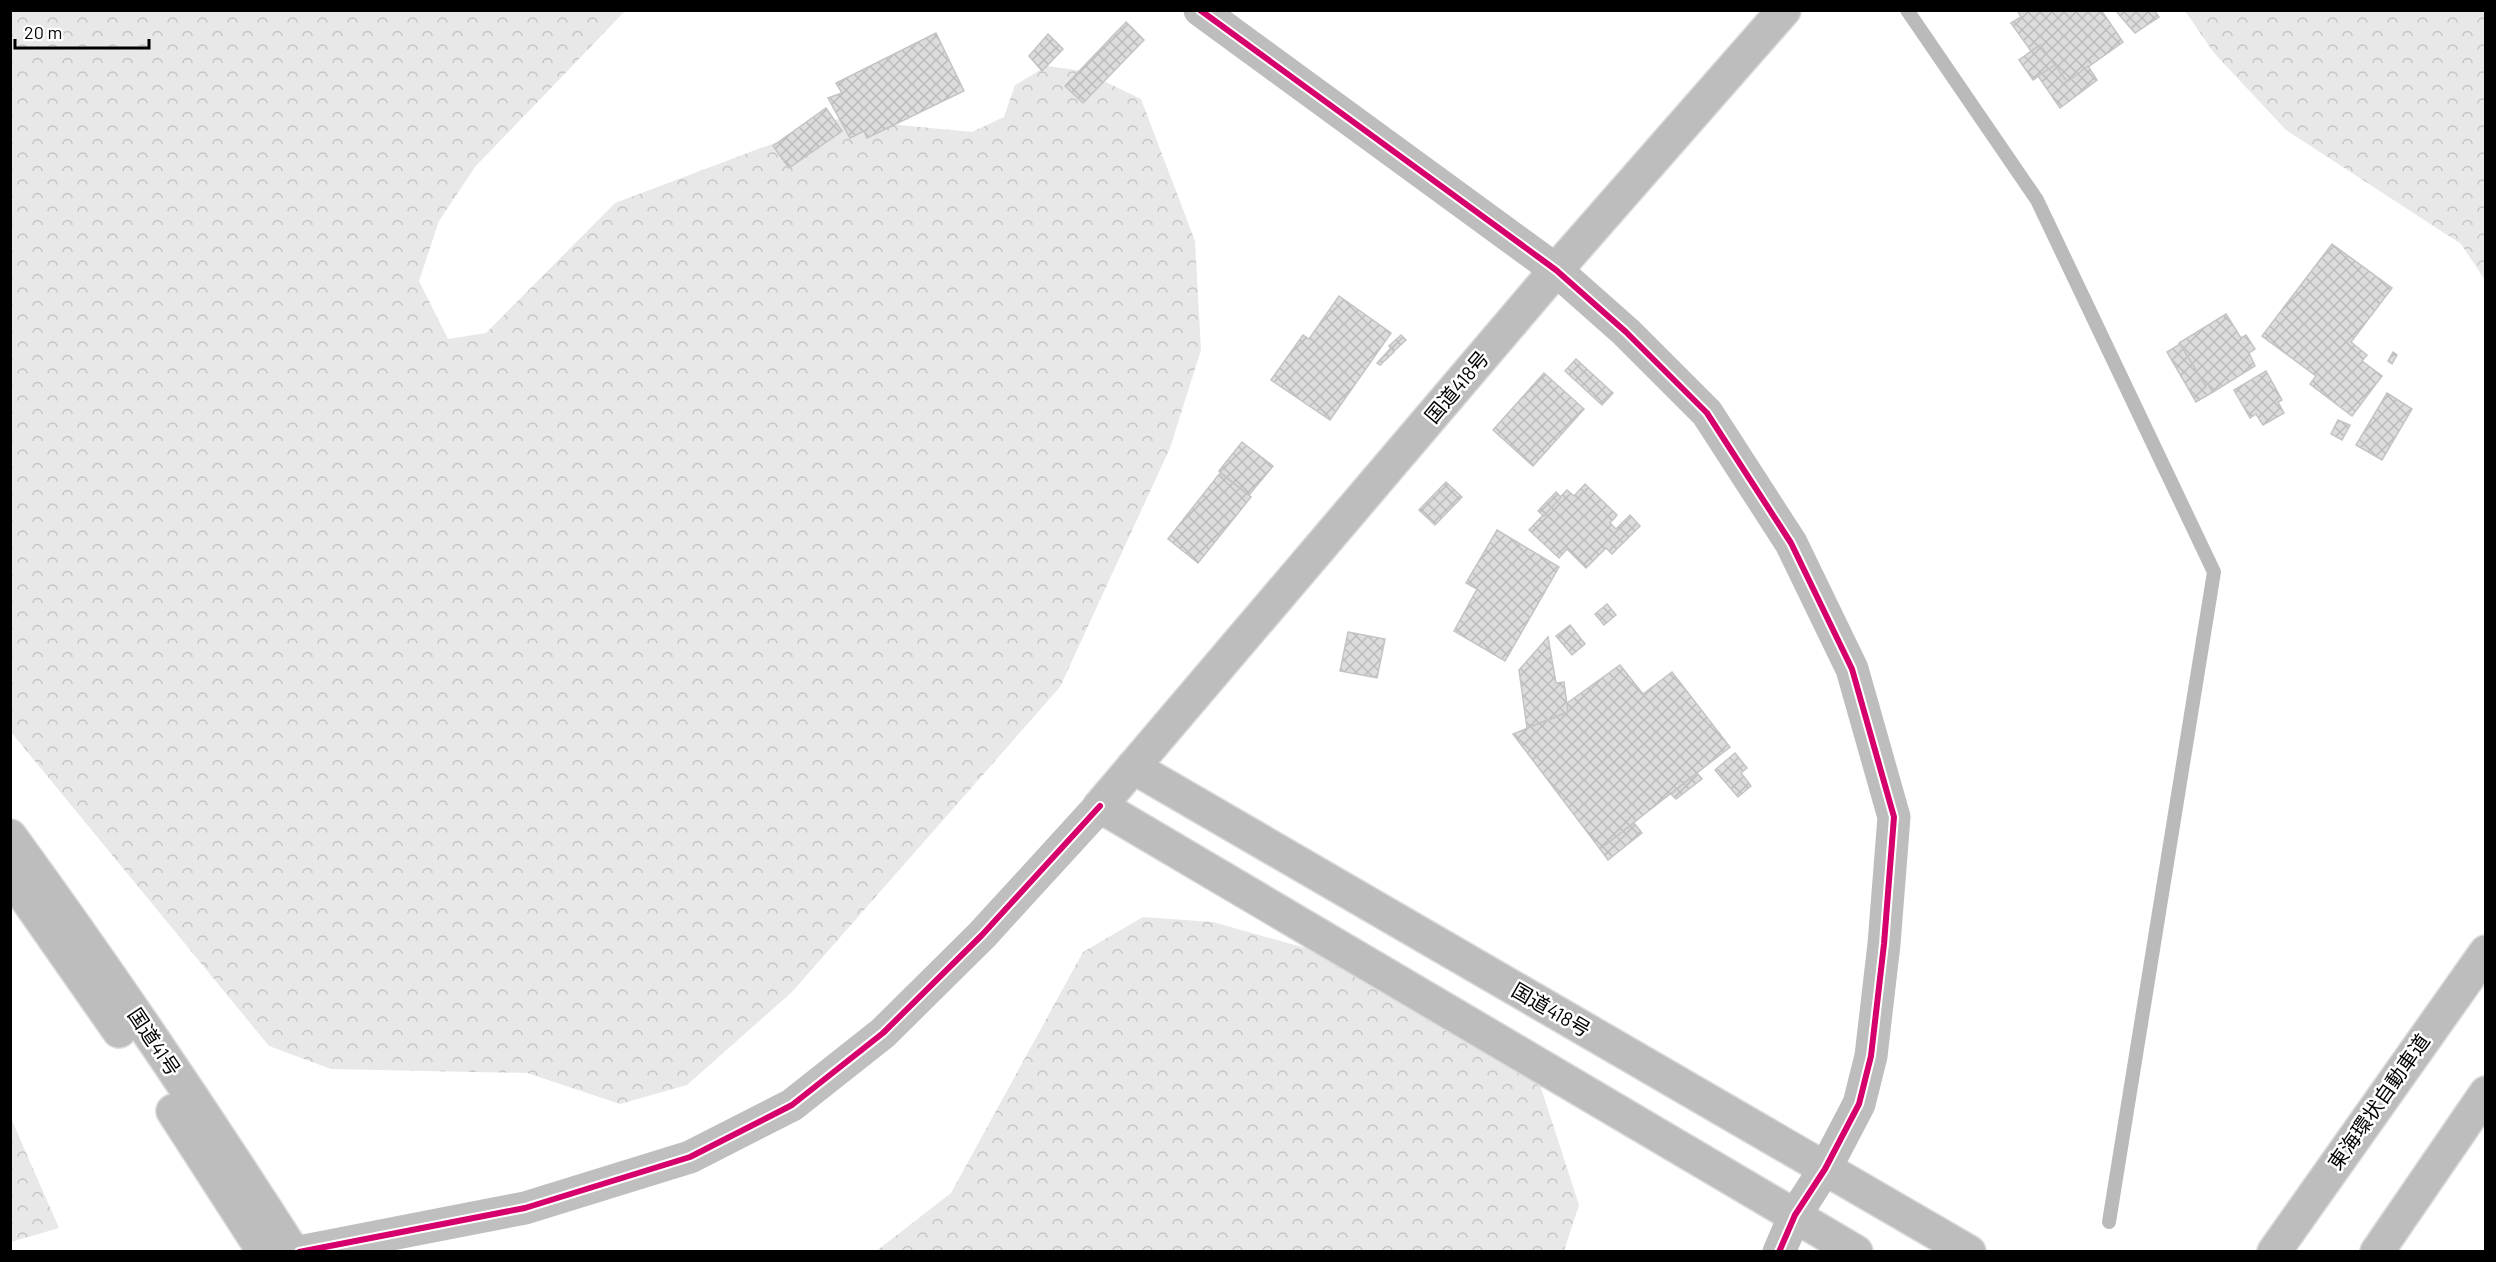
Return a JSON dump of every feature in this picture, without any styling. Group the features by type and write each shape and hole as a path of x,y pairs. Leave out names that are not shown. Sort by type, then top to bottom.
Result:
{"main road":[{"path":"1200,10 1556,270 1626,332 1707,413 1791,543 1852,669 1894,817 1884,944 1870,1056 1859,1104 1825,1169 1795,1215 1779,1251"},
{"name":"国道418号","path":"1100,806 1556,270 1784,10"},
{"name":"国道418号","path":"1133,767 1969,1251"},
{"path":"1100,806 1856,1251"},
{"name":"国道41号","path":"10,836 71,921 237,1187 264,1251"},
{"name":"国道41号","path":"10,875 166,1099 237,1187 293,1251"},
{"name":"東海環状自動車道","path":"2274,1251 2486,952"},
{"path":"2377,1251 2486,1093"}],"street":[{"path":"299,1251 525,1209 690,1157 792,1105 883,1033 982,935 1100,806"}],"green space":[{"path":"10,11 625,11 475,167 439,221 419,281 448,339 486,333 615,203 838,119 972,132 1004,117 1015,85 1047,66 1083,71 1141,99 1195,241 1201,350 1170,448 1060,687 792,992 687,1085 620,1104 527,1073 331,1069 269,1046 11,732"},
{"path":"2185,11 2485,11 2485,280 2461,244 2286,130 2214,53"},
{"path":"1143,917 1213,922 1351,961 1532,1060 1579,1205 1564,1251 875,1252 951,1193 1083,952"},
{"path":"10,1116 59,1228 11,1242 10,1242"}],"building":[{"path":"2017,10 2101,10 2123,42 2067,82 2040,45 2031,51 2011,23 2021,17"},
{"path":"2115,10 2154,10 2159,17 2135,33"},
{"path":"1126,22 1144,40 1083,103 1065,86"},
{"path":"936,33 964,91 867,138 864,131 850,138 828,98 842,93 836,83"},
{"path":"1048,34 1063,49 1042,71 1029,56"},
{"path":"2040,45 2055,65 2033,80 2019,60"},
{"path":"2055,65 2067,82 2088,66 2097,80 2060,108 2038,76"},
{"path":"826,108 842,131 789,168 773,146"},
{"path":"2332,244 2392,288 2351,342 2367,355 2362,361 2382,376 2352,416 2310,384 2316,376 2262,336"},
{"path":"1339,296 1391,333 1330,420 1271,380 1303,335 1309,339"},
{"path":"2226,314 2241,338 2246,335 2255,349 2249,353 2255,366 2213,392 2207,383 2205,385 2179,343"},
{"path":"1401,335 1406,340 1394,351 1389,346"},
{"path":"2180,344 2205,385 2207,383 2213,392 2196,402 2167,352"},
{"path":"1391,348 1394,352 1380,365 1377,363"},
{"path":"2393,352 2397,355 2392,364 2388,361"},
{"path":"1576,359 1613,393 1602,405 1565,371"},
{"path":"2266,371 2282,400 2278,402 2284,413 2263,425 2256,414 2250,418 2234,390"},
{"path":"1544,373 1584,409 1533,466 1493,430"},
{"path":"2387,393 2412,409 2382,460 2356,445"},
{"path":"2338,420 2350,425 2342,440 2331,434"},
{"path":"1242,442 1273,466 1249,495 1219,471"},
{"path":"1220,473 1251,497 1198,563 1168,539"},
{"path":"1446,482 1462,497 1435,525 1419,510"},
{"path":"1585,484 1617,515 1610,523 1616,529 1630,515 1640,526 1612,554 1606,548 1586,568 1567,549 1559,558 1529,530 1567,490 1574,496"},
{"path":"1556,492 1561,497 1544,516 1538,511"},
{"path":"1497,530 1559,567 1505,661 1454,631 1477,589 1466,583"},
{"path":"1607,604 1616,615 1604,625 1595,614"},
{"path":"1570,625 1585,644 1572,655 1556,636"},
{"path":"1348,632 1385,639 1377,678 1340,671"},
{"path":"1548,637 1556,683 1564,682 1568,712 1527,728 1519,670"},
{"path":"1620,665 1643,694 1672,672 1730,747 1600,849 1513,734 1568,712 1567,703"},
{"path":"1735,753 1747,768 1741,773 1751,786 1738,797 1715,770"},
{"path":"1697,773 1702,779 1676,799 1671,794"},
{"path":"1634,823 1642,833 1608,860 1600,849"}],"waterway":[{"path":"1907,10 2037,200 2214,572 2109,1222"}],"cycle path":[{"path":"1200,10 1556,270 1626,332 1707,413 1791,543 1852,669 1894,817 1884,944 1871,1056 1859,1104 1825,1169 1795,1215 1779,1252"},
{"path":"299,1252 525,1208 690,1157 792,1105 883,1033 982,935 1100,806"}]}
